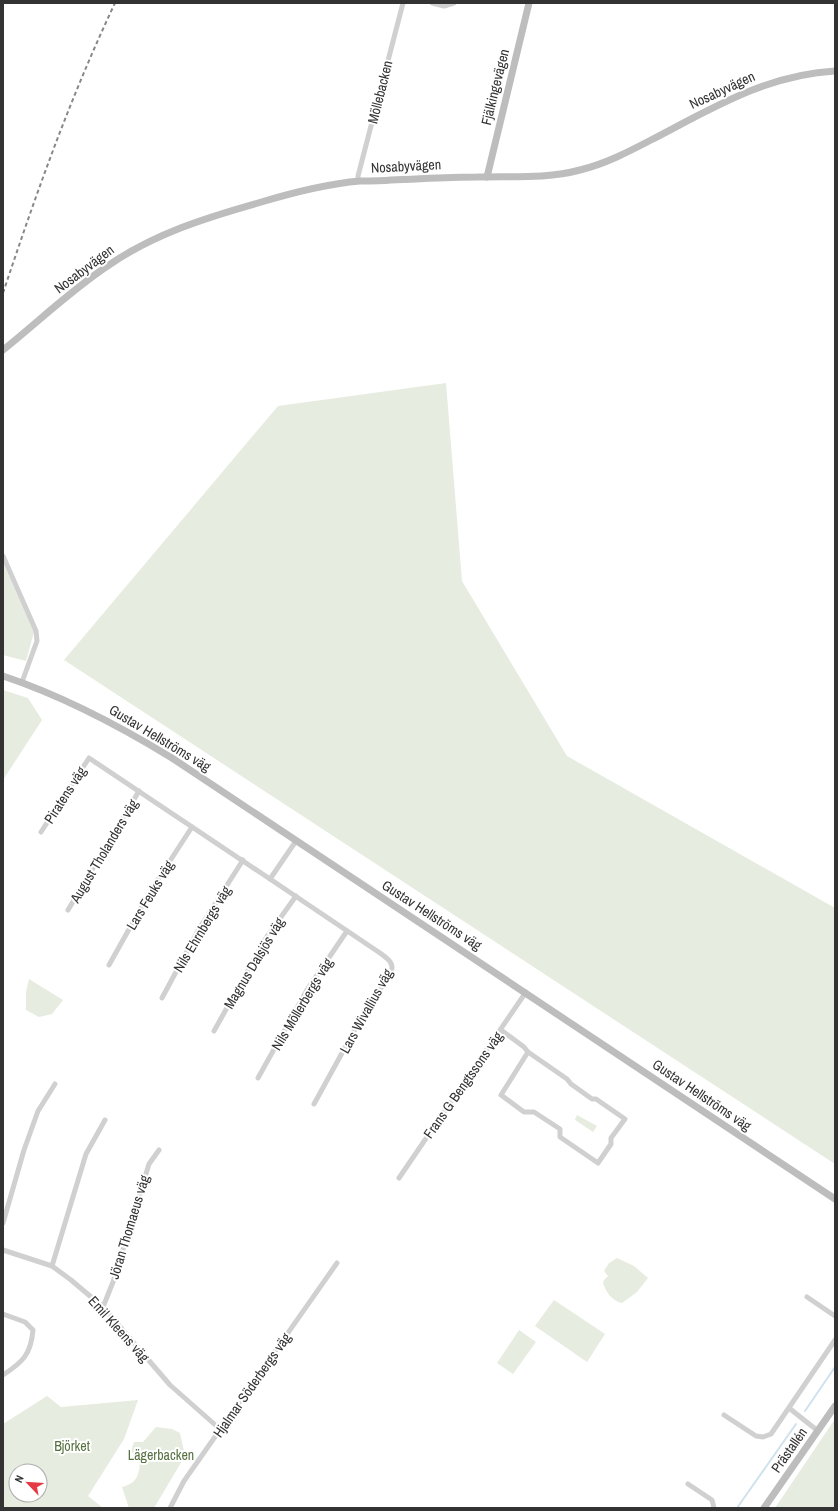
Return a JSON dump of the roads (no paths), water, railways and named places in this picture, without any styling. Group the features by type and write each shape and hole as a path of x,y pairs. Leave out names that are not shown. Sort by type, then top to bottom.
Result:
{"street":[{"name":"Möllebacken","path":"358,181 358,176 403,3"},
{"path":"432,3 444,6 454,3"},
{"name":"Fjälkingevägen","path":"487,177 529,3"},
{"name":"Nosabyvägen","path":"3,350 86,281 127,253 175,229 215,215 279,197 358,181 540,175 567,173 582,170 618,156 724,102 755,88 801,75 835,71"},
{"path":"3,556 36,630 37,641 22,682"},
{"name":"Gustav Hellströms väg","path":"3,676 22,682 91,712 172,758 526,992 835,1199"},
{"name":"Lars Wivallius väg","path":"89,758 243,860 391,962 393,970 358,1024 314,1104"},
{"name":"Piratens väg","path":"41,832 89,758"},
{"name":"August Tholanders väg","path":"68,910 139,791"},
{"name":"Lars Feuks väg","path":"109,965 151,890 192,827"},
{"path":"270,879 296,841"},
{"name":"Nils Ehrnbergs väg","path":"162,998 199,929 243,860"},
{"name":"Magnus Dalsjös väg","path":"214,1032 266,938 296,896"},
{"name":"Nils Möllerbergs väg","path":"258,1078 307,990 348,932"},
{"name":"Frans G Bengtssons väg","path":"399,1178 526,992"},
{"path":"501,1030 524,1047 528,1052 567,1079 571,1084 592,1099 596,1099 625,1118 611,1138 611,1144 598,1163 560,1137 560,1129 534,1112 524,1112 501,1095 528,1052"},
{"path":"3,1224 24,1150 38,1111 55,1084"},
{"path":"52,1266 86,1154 105,1120"},
{"name":"Jöran Thomaeus väg","path":"103,1307 113,1282 149,1164 159,1150"},
{"name":"Emil Kleens väg","path":"3,1250 52,1266 103,1307 170,1385 221,1430"},
{"name":"Hjalmar Söderbergs väg","path":"170,1508 184,1482 337,1263"},
{"path":"807,1297 835,1316"},
{"path":"3,1314 25,1322 33,1330 32,1344 26,1357 3,1375"},
{"path":"724,1415 756,1436 763,1438 771,1434 835,1340"},
{"name":"Prästallén","path":"764,1508 835,1406"},
{"path":"789,1408 818,1431"},
{"path":"688,1484 712,1500 714,1508"}],"waterway":[{"path":"805,1411 835,1367"},
{"path":"737,1508 796,1424"}],"railway":[{"path":"3,293 54,146 83,74 115,3"}],"park label":[{"name":"Björket","path":"72,1446"},
{"name":"Lägerbacken","path":"161,1455"}]}
